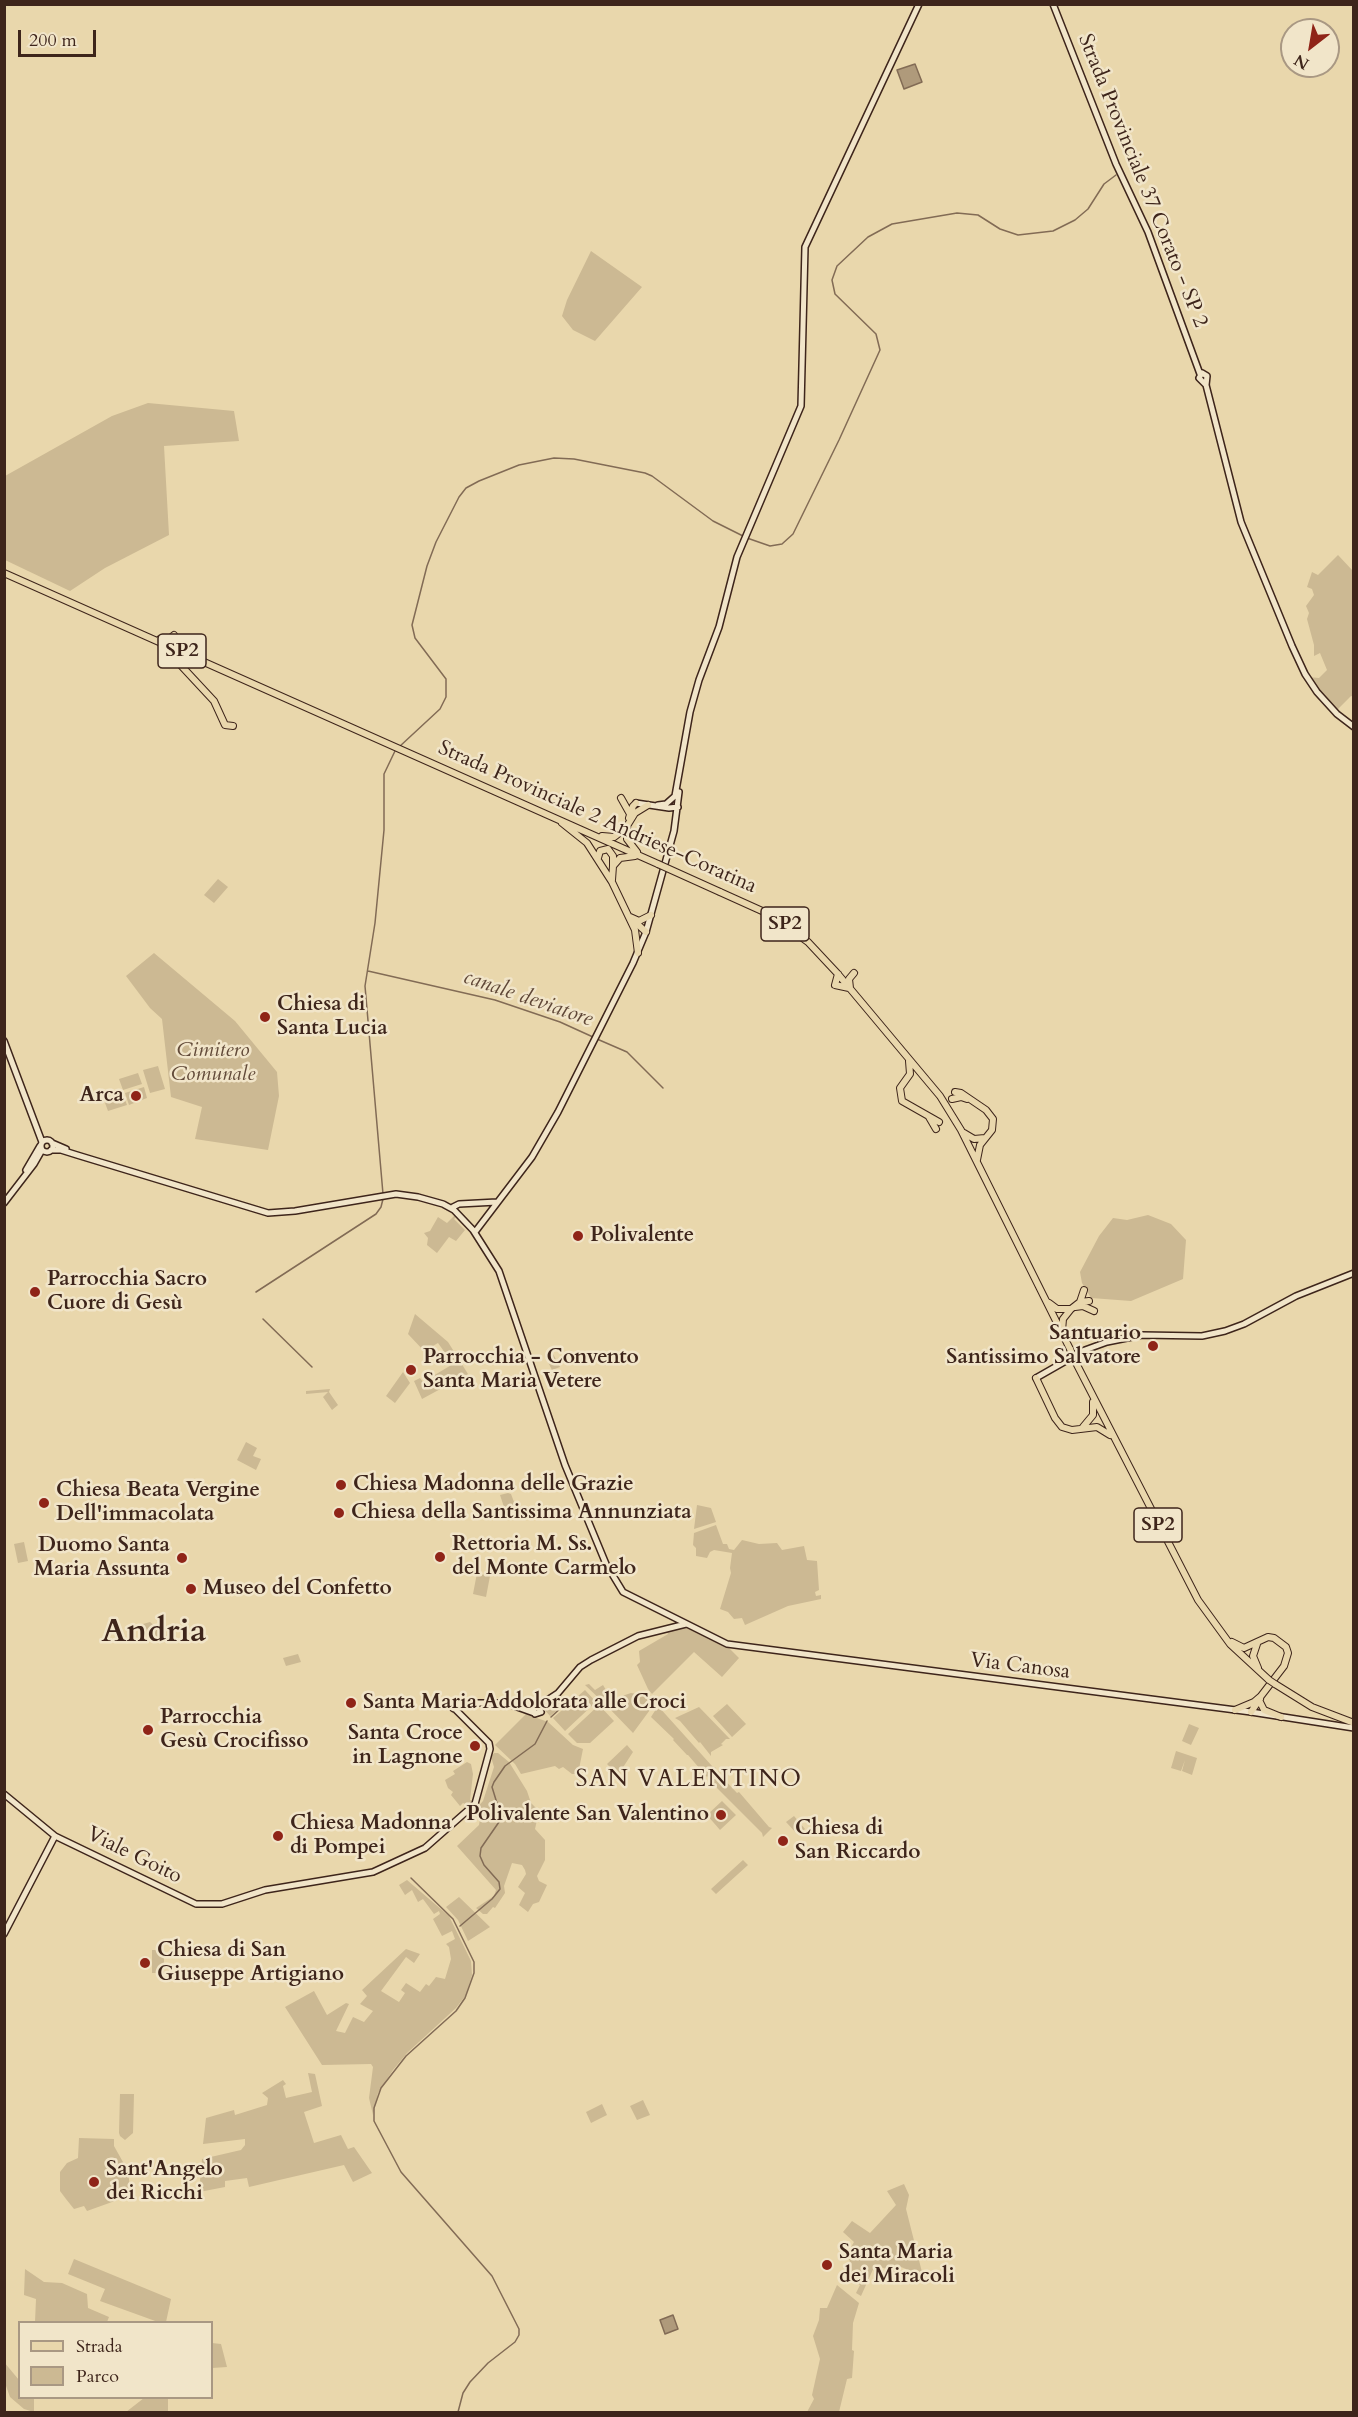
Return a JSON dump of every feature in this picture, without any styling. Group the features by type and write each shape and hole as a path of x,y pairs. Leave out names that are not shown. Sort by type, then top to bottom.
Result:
{"main road":[{"path":"663,805 675,796 690,712 701,673 719,627 733,570 745,536 801,406 805,246 919,4"},
{"name":"Strada Provinciale 37 Corato - SP 2","path":"1053,4 1116,164 1148,231 1201,372 1207,376 1204,383 1241,522 1292,646 1305,674 1317,692 1353,727"},
{"name":"Strada Provinciale 2 Andriese-Coratina","path":"4,573 756,907 782,922 808,942 851,989 931,1085 961,1130 1127,1466 1192,1591 1223,1636 1269,1680 1325,1712 1353,1723"},
{"path":"153,638 168,640 174,635 175,644 181,651"},
{"path":"153,638 184,667 214,701 226,721 233,726"},
{"path":"184,667 184,658 195,657"},
{"path":"476,1231 532,1156 558,1112 638,953 651,915 675,826 680,772"},
{"path":"621,798 630,819"},
{"path":"642,857 631,847 627,839 630,819 636,803 678,807"},
{"path":"590,833 606,838 614,837 630,819 648,805"},
{"path":"663,805 672,814 675,826"},
{"path":"543,812 577,834 598,858 631,918 638,953"},
{"path":"598,858 600,851 608,849 614,856 612,882"},
{"path":"613,866 620,858 627,855 642,857"},
{"path":"631,918 642,921 651,915"},
{"path":"631,918 646,932"},
{"path":"635,930 646,932"},
{"path":"838,974 854,973 849,979 851,989"},
{"path":"4,1041 45,1144 46,1152 61,1150 133,1171"},
{"path":"906,1055 911,1068 900,1088 902,1101 932,1118 936,1129"},
{"path":"907,1079 919,1078 931,1085"},
{"path":"952,1098 960,1092 986,1110 993,1119 992,1130 977,1150 977,1161"},
{"path":"932,1118 943,1115"},
{"path":"961,1130 974,1139 985,1138"},
{"path":"45,1144 268,1213 295,1211 403,1191 453,1207 476,1231"},
{"path":"4,1201 34,1164 45,1144"},
{"path":"383,1194 407,1195 448,1206 476,1231"},
{"path":"453,1207 459,1204 497,1202"},
{"name":"Via Canosa","path":"476,1231 502,1271 569,1470 610,1572 623,1592 727,1644 1251,1712 1353,1728"},
{"path":"1115,1441 1101,1428 1093,1426 1066,1429 1057,1422 1035,1378 1085,1350 1107,1342 1142,1335 1202,1336 1225,1331 1244,1324 1296,1296 1353,1273"},
{"path":"1082,1304 1084,1290"},
{"path":"1045,1299 1057,1309 1072,1308 1082,1304"},
{"path":"1082,1304 1094,1311"},
{"path":"1062,1334 1063,1319 1072,1308"},
{"path":"1080,1429 1089,1423 1093,1415 1092,1395"},
{"name":"Viale Goito","path":"4,1794 55,1836 199,1905 222,1904 274,1888 372,1872 421,1850 475,1804 490,1747 489,1743 460,1715 457,1708 464,1703 506,1703 535,1709 558,1694 577,1670 591,1660 638,1636 686,1624"},
{"path":"1223,1636 1244,1648 1268,1637 1274,1638 1281,1641 1287,1653 1284,1666 1258,1699 1251,1712"},
{"path":"1257,1643 1253,1656 1261,1674"},
{"path":"1235,1710 1258,1699"},
{"path":"1258,1699 1264,1710 1281,1717"},
{"path":"4,1934 55,1836"}],"green space":[{"path":"591,251 642,287 595,341 573,330 562,316 567,300"},
{"path":"148,403 234,411 239,441 164,446 169,535 105,568 70,591 5,560 5,476 112,416"},
{"path":"1338,555 1353,571 1354,697 1351,696 1337,710 1308,677 1319,678 1327,670 1320,653 1314,656 1314,645 1307,619 1309,613 1306,606 1314,595 1312,589 1307,587 1312,572 1318,575"},
{"path":"218,879 228,887 214,903 204,895"},
{"name":"Cimitero Comunale","path":"154,953 235,1021 277,1072 279,1096 268,1150 195,1139 202,1107 171,1097 162,1019 150,1008 126,976"},
{"path":"158,1066 165,1089 150,1093 143,1070"},
{"path":"138,1073 142,1084 123,1090 119,1079"},
{"name":"Arca","path":"144,1087 147,1098 129,1105 125,1093"},
{"path":"123,1094 127,1105 108,1111 104,1100"},
{"path":"455,1215 457,1216 454,1219 465,1230 456,1241 449,1237 437,1253 427,1245 428,1238 424,1233 430,1231 438,1217 447,1223"},
{"path":"1148,1215 1171,1224 1186,1240 1183,1279 1131,1301 1091,1298 1082,1283 1080,1272 1099,1236 1113,1218 1127,1220"},
{"path":"415,1314 448,1342 468,1374 422,1399 414,1381 420,1378 423,1382 453,1364 438,1343 424,1351 408,1334"},
{"path":"552,1352 560,1367 552,1370 545,1356"},
{"path":"403,1372 410,1383 395,1403 386,1396"},
{"path":"330,1389 329,1392 338,1405 332,1410 323,1397 328,1392 306,1394 306,1391"},
{"path":"246,1442 257,1448 253,1456 261,1459 256,1470 237,1460"},
{"path":"511,1494 517,1510 506,1513 500,1495"},
{"path":"697,1505 711,1508 716,1522 694,1529"},
{"path":"716,1525 723,1544 727,1544 729,1549 734,1550 742,1540 759,1544 777,1543 782,1550 804,1546 807,1560 817,1561 819,1590 815,1592 816,1596 821,1595 821,1599 788,1606 745,1625 742,1618 734,1619 728,1612 720,1609 731,1573 732,1553 714,1550 707,1558 696,1556 696,1548 693,1545 694,1533"},
{"path":"24,1542 28,1561 18,1563 14,1544"},
{"path":"477,1573 490,1576 486,1597 473,1594"},
{"path":"150,1622 163,1633 164,1638 160,1642 153,1642 143,1632 143,1624"},
{"path":"686,1626 728,1647 739,1658 722,1677 694,1652 652,1694 637,1665 640,1662 639,1651 668,1634 667,1632"},
{"path":"298,1654 301,1662 286,1666 283,1658"},
{"path":"589,1684 595,1690 603,1685 606,1690 611,1692 614,1689 617,1692 604,1703 585,1685"},
{"path":"585,1690 596,1702 565,1731 553,1718"},
{"path":"562,1692 561,1696 567,1702 550,1716 543,1708"},
{"path":"631,1693 643,1695 655,1703 633,1733 607,1706 619,1697"},
{"path":"727,1704 746,1724 732,1737 713,1716"},
{"path":"599,1705 614,1721 590,1743 577,1743 568,1734"},
{"path":"658,1706 716,1768 707,1777 674,1739 651,1717"},
{"path":"699,1707 730,1739 726,1739 721,1744 723,1745 711,1752 711,1756 675,1718"},
{"path":"526,1714 548,1722 573,1745 583,1749 578,1774 572,1774 563,1767 559,1769 555,1766 521,1774 515,1764 495,1745"},
{"path":"1189,1724 1199,1728 1191,1745 1182,1741"},
{"path":"627,1745 633,1752 618,1775 607,1764"},
{"path":"1176,1751 1197,1758 1192,1775 1182,1771 1185,1760 1181,1771 1171,1768"},
{"path":"494,1753 498,1753 509,1762 527,1791 531,1803 539,1811 535,1829 545,1840 545,1860 537,1876 539,1881 547,1885 539,1902 533,1904 528,1912 519,1905 525,1893 518,1887 526,1874 525,1870 522,1865 512,1863 504,1886 505,1893 495,1908 483,1914 476,1908 494,1896 496,1890 457,1846 479,1825 480,1819 474,1811 483,1801 494,1767 491,1757"},
{"path":"467,1762 471,1764 473,1774 470,1800 474,1801 469,1806 463,1803 460,1806 451,1795 453,1792 448,1788 445,1780 455,1774 453,1771"},
{"path":"719,1771 720,1775 772,1828 763,1837 762,1833 709,1780"},
{"name":"Polivalente San Valentino","path":"722,1801 736,1815 720,1830 707,1815"},
{"path":"794,1816 805,1829 798,1835 786,1822"},
{"path":"743,1860 748,1865 716,1894 711,1889"},
{"path":"407,1880 449,1916 471,1961 472,1975 466,1995 456,2008 407,2053 393,2070 378,2093 373,2115 369,2098 373,2067 371,2064 322,2065 285,2007 314,1991 327,2015 346,2003 349,2004 336,2031 345,2033 353,2017 364,2022 373,2011 360,2004 367,1996 362,1990 406,1949 420,1954 414,1963 406,1957 381,1991 399,2002 405,1993 401,1990 406,1983 420,1992 436,1977 445,1979 451,1959 449,1947 446,1944 455,1939 452,1931 442,1936 433,1919 440,1914 439,1911 434,1914 423,1899 418,1902 412,1890 405,1895 399,1885"},
{"path":"459,1897 490,1927 468,1941 458,1920 446,1907"},
{"path":"152,1950 164,1950 164,1973 152,1973"},
{"path":"308,2073 315,2074 322,2106 304,2112 314,2143 341,2135 348,2149 354,2147 372,2173 353,2182 344,2165 249,2187 247,2178 225,2181 225,2187 199,2192 202,2159 241,2150 245,2145 245,2139 203,2144 206,2118 234,2110 235,2115 267,2105 268,2098 262,2093 283,2080 286,2084 283,2086 286,2098 312,2092"},
{"path":"120,2094 134,2094 133,2133 125,2140 119,2133"},
{"path":"643,2100 650,2115 637,2120 630,2106"},
{"path":"602,2104 607,2115 591,2123 586,2112"},
{"name":"Sant'Angelo dei Ricchi","path":"79,2138 114,2139 114,2146 128,2171 130,2188 126,2192 126,2197 87,2211 84,2206 74,2209 66,2199 60,2191 60,2172 67,2163 78,2158"},
{"path":"904,2184 909,2195 906,2209 923,2276 901,2267 892,2284 888,2282 892,2271 875,2265 861,2296 856,2293 860,2285 842,2274 850,2261 846,2256 854,2242 843,2232 852,2221 870,2233 896,2205 887,2191"},
{"path":"74,2259 171,2299 166,2321 155,2321 100,2301 105,2289 68,2274"},
{"path":"25,2269 44,2282 62,2283 87,2294 88,2308 109,2317 107,2321 35,2321 36,2299 24,2295"},
{"path":"837,2285 859,2303 853,2323 852,2378 847,2379 839,2412 807,2412 814,2399 812,2395 820,2359 813,2336 819,2320 820,2308 827,2308"},
{"path":"213,2343 221,2344 227,2367 213,2368"},
{"path":"4,2362 18,2379 18,2399 34,2399 34,2412 24,2409 10,2397 5,2383"},
{"path":"143,2399 168,2399 168,2412 126,2412"}],"shaded area":[{"path":"915,64 922,82 904,89 897,70"},
{"path":"673,2315 678,2329 665,2334 660,2320"}],"waterway":[{"path":"747,538 770,546 782,544 793,534 880,350 876,334 835,294 832,280 837,266 868,237 892,224 957,213 978,215 1000,229 1018,235 1053,231 1075,220 1088,209 1104,184 1116,175"},
{"path":"399,747 440,709 446,697 446,679 415,638 412,625 427,566 436,542 466,488 519,465 554,458 574,459 652,476 713,521 743,536"},
{"name":"canale deviatore","path":"383,1194 365,986 375,923 384,830 384,774 395,751"},
{"name":"canale deviatore","path":"368,971 495,1000 560,1022 593,1037"},
{"name":"canale deviatore","path":"597,1039 627,1052 663,1088"},
{"path":"256,1292 376,1214 383,1199"},
{"path":"263,1319 312,1367"},
{"path":"551,1717 575,1695"},
{"path":"460,1926 492,1899 500,1889 499,1882 484,1865 480,1856 481,1848 499,1822 500,1813 492,1787 494,1782 505,1766 535,1744 547,1721"},
{"path":"411,1878 453,1919 474,1962 474,1973 465,1998 456,2011 406,2056 381,2088 374,2108 374,2121 401,2172 492,2276 519,2329 515,2342 488,2363 470,2382 463,2393 458,2412"}],"place":[{"name":"Chiesa di Santa Lucia","path":"265,1017"},
{"name":"Arca","path":"136,1096"},
{"name":"Polivalente","path":"578,1236"},
{"name":"Parrocchia Sacro Cuore di Gesù","path":"35,1292"},
{"name":"Santuario Santissimo Salvatore","path":"1153,1346"},
{"name":"Parrocchia - Convento Santa Maria Vetere","path":"411,1370"},
{"name":"Chiesa Madonna delle Grazie","path":"341,1485"},
{"name":"Chiesa Beata Vergine Dell'immacolata","path":"44,1503"},
{"name":"Chiesa della Santissima Annunziata","path":"339,1513"},
{"name":"Rettoria M. Ss. del Monte Carmelo","path":"440,1557"},
{"name":"Duomo Santa Maria Assunta","path":"182,1558"},
{"name":"Museo del Confetto","path":"191,1589"},
{"name":"Santa Maria Addolorata alle Croci","path":"351,1703"},
{"name":"Parrocchia Gesù Crocifisso","path":"148,1730"},
{"name":"Santa Croce in Lagnone","path":"475,1746"},
{"name":"Polivalente San Valentino","path":"721,1815"},
{"name":"Chiesa Madonna di Pompei","path":"278,1836"},
{"name":"Chiesa di San Riccardo","path":"783,1841"},
{"name":"Chiesa di San Giuseppe Artigiano","path":"145,1963"},
{"name":"Sant'Angelo dei Ricchi","path":"94,2182"},
{"name":"Santa Maria dei Miracoli","path":"827,2265"}],"district":[{"name":"Andria","path":"154,1633"},
{"name":"SAN VALENTINO","path":"689,1780"}]}
